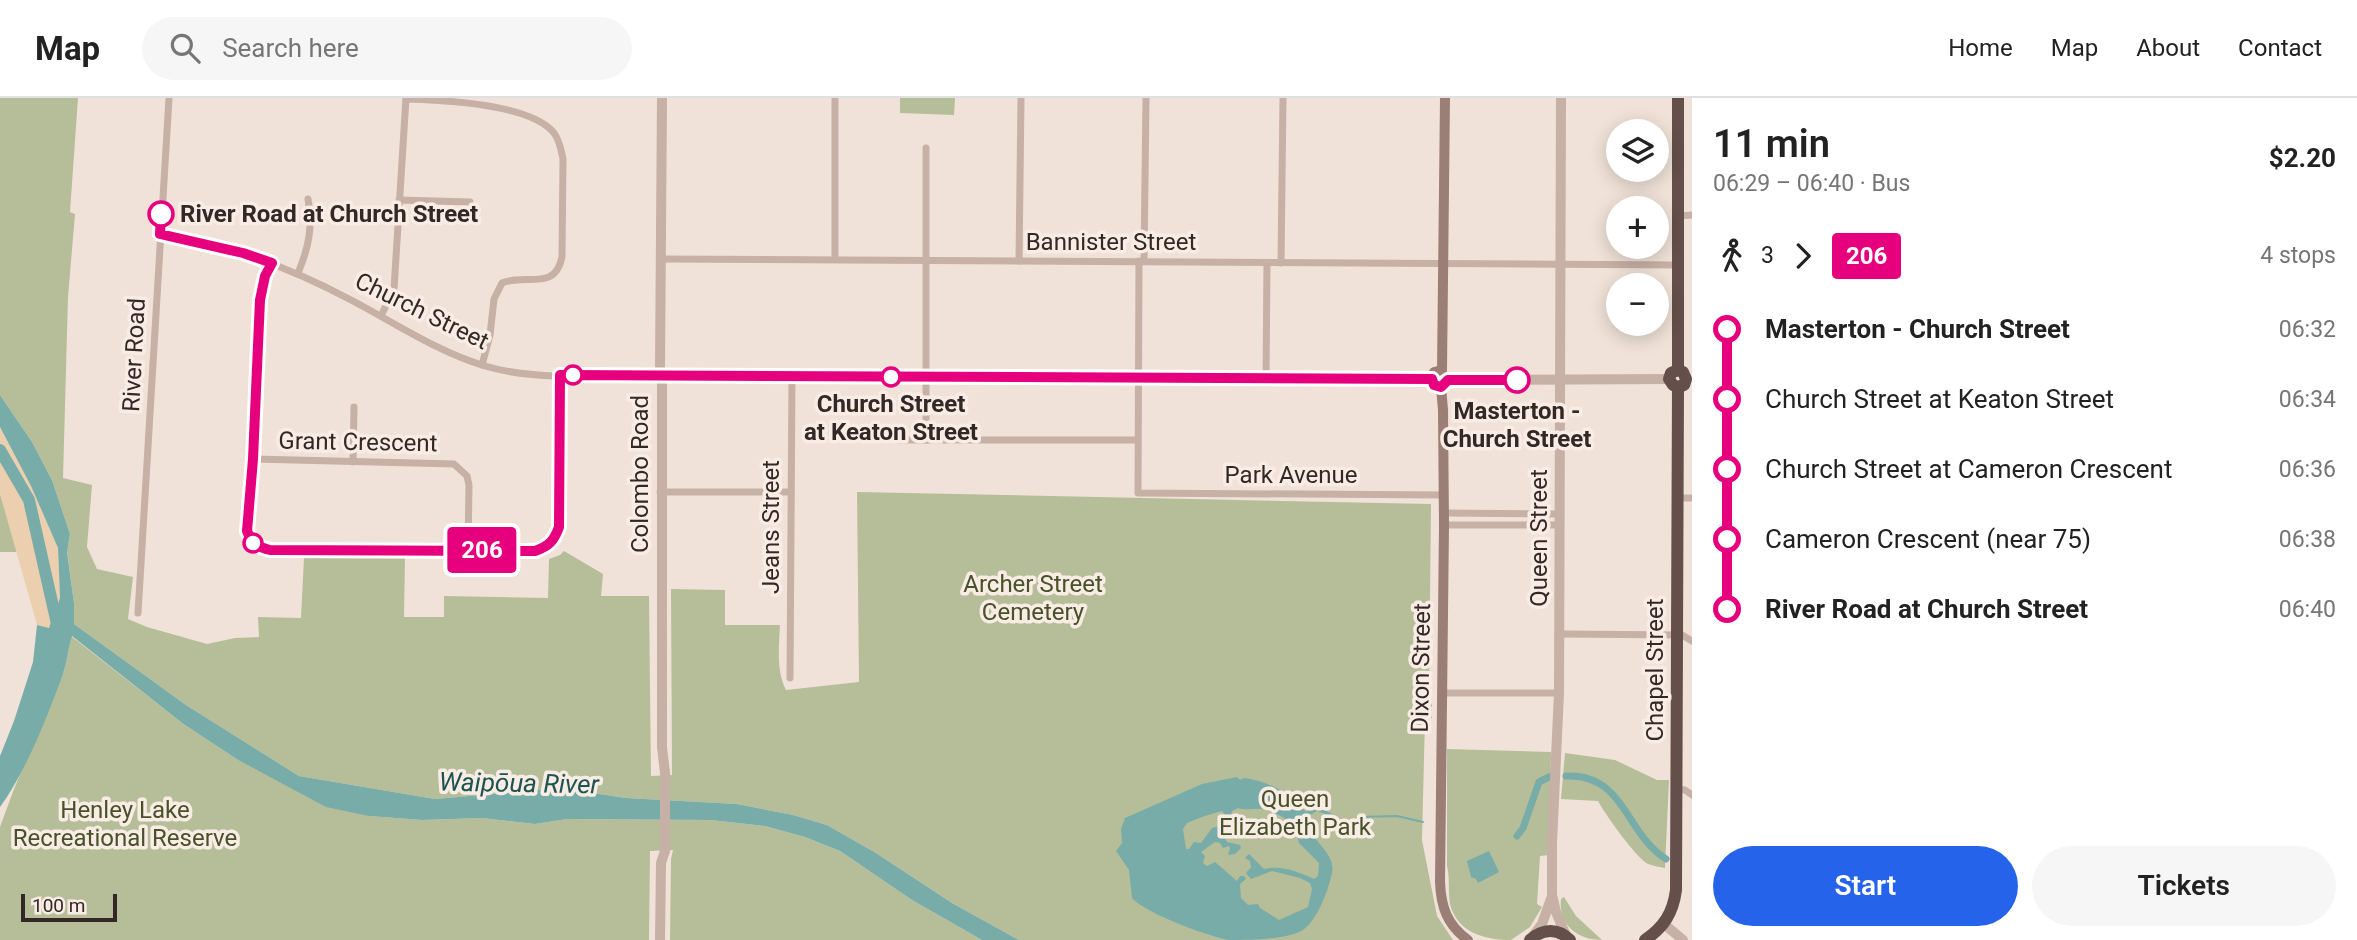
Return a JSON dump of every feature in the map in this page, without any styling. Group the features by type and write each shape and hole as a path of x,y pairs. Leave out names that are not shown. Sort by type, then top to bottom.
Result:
{"highway":[{"name":"Chapel Street","path":"1645,940 1664,924 1674,905 1676,890 1675,636 1681,379 1679,265 1686,216 1678,98"},
{"path":"1531,939 1545,931 1560,932 1569,938"}],"main road":[{"name":"Dixon Street","path":"1445,98 1442,264 1444,519 1439,863 1440,896 1447,919 1468,940"},
{"path":"1432,379 1434,372 1444,379"}],"street":[{"name":"River Road","path":"138,613 169,98"},
{"name":"Colombo Road","path":"660,940 662,98"},
{"path":"835,98 835,259"},
{"path":"1019,261 1021,98"},
{"path":"898,440 1138,440 1146,98"},
{"path":"1281,263 1283,98"},
{"name":"Queen Street","path":"1561,98 1560,634 1552,895 1556,912 1569,938"},
{"path":"381,316 394,289 406,99 454,100 481,104 536,120 555,134 563,159 560,268 545,279 511,279 502,283 494,299 490,335 482,365"},
{"path":"926,148 926,440"},
{"path":"298,273 310,242 308,199"},
{"path":"400,200 470,202"},
{"name":"Church Street","path":"160,234 243,253 272,263 298,273 456,356 482,365 522,373 1432,379"},
{"name":"Bannister Street","path":"661,259 1679,265"},
{"path":"1266,379 1267,262"},
{"path":"272,263 265,276 260,300 247,531 250,540 258,547 270,550 535,551 548,546 556,538 559,527 560,375"},
{"name":"Jeans Street","path":"790,678 792,376"},
{"path":"1444,379 1681,379"},
{"path":"353,461 354,407"},
{"name":"Park Avenue","path":"1138,440 1138,494 1444,495"},
{"name":"Grant Crescent","path":"253,459 454,464 467,476 469,485 468,550"},
{"path":"660,492 790,492"},
{"path":"1677,498 1692,498"},
{"path":"1444,519 1560,520"},
{"path":"1560,634 1682,635 1692,641"},
{"path":"1442,693 1559,693"},
{"path":"1676,789 1692,794"},
{"name":"Queen Street","path":"1531,939 1542,924 1552,895"},
{"path":"1664,924 1683,940"}],"green space":[{"path":"0,98 78,98 70,212 75,214 68,297 63,478 92,485 87,547 97,569 133,577 128,619 207,644 235,638 259,637 258,617 301,618 304,557 405,556 404,617 444,617 444,596 548,598 549,559 564,551 603,574 601,596 649,596 651,776 672,775 671,589 725,590 725,625 780,625 779,667 786,690 859,682 857,492 1431,504 1429,696 1432,700 1432,718 1425,718 1422,840 1437,916 1453,940 1019,940 952,903 876,853 827,825 793,815 737,804 626,798 560,788 435,799 299,776 186,705 74,624 67,551 70,534 52,480 32,442 0,395"},
{"path":"900,98 955,98 954,115 900,113"},
{"path":"0,494 3,501 17,552 0,552"},
{"name":"Henley Lake Recreational Reserve","path":"71,636 182,723 238,760 267,775 370,816 422,820 482,818 535,824 567,819 711,820 765,826 805,837 840,851 912,900 982,940 670,940 673,850 650,851 649,940 0,940 0,827 64,671"},
{"path":"1447,749 1551,752 1549,855 1540,856 1537,904 1542,907 1530,927 1511,940 1474,933 1459,922 1450,904 1447,866"},
{"path":"1565,753 1615,760 1657,780 1669,780 1665,868 1650,865 1636,853 1598,801 1561,799"},
{"path":"1564,897 1576,916 1602,940 1585,937 1571,929 1561,908 1561,899"}],"sand":[{"path":"0,427 31,486 58,548 60,598 49,628 37,625 0,494"}],"water":[{"path":"0,395 32,442 52,480 70,534 67,552 74,624 186,705 299,776 435,799 560,788 626,798 737,804 793,815 827,825 876,853 952,903 1019,940 982,940 912,900 840,851 805,837 765,826 711,820 567,819 535,824 482,818 422,820 369,816 326,807 238,760 182,723 72,636 63,674 43,725 28,760 0,807 0,756 33,662 37,625 49,628 60,598 58,548 31,486 0,427"},
{"path":"1237,777 1240,780 1244,778 1263,782 1293,799 1306,812 1317,807 1337,816 1317,811 1308,816 1311,831 1330,858 1332,873 1318,912 1303,930 1278,938 1230,940 1178,924 1132,898 1129,870 1116,851 1122,843 1121,829 1125,818 1202,784","holes":["1238,808 1266,810 1294,824 1299,843 1319,863 1318,876 1314,879 1284,869 1264,869 1249,854 1245,858 1250,861 1251,867 1246,873 1251,879 1272,871 1310,883 1312,889 1308,907 1279,920 1258,904 1248,905 1241,898 1240,884 1246,879 1244,876 1240,876 1237,881 1215,862 1207,866 1203,863 1205,856 1201,852 1215,842 1220,843 1223,848 1229,846 1228,855 1235,854 1241,848 1240,845 1227,842 1224,836 1224,821","1222,811 1225,815 1220,820 1220,826 1212,828 1201,843 1194,842 1186,849 1183,829 1187,823"]},
{"path":"1489,851 1499,872 1478,883 1471,877 1467,861"}],"waterway":[{"path":"0,450 29,500 56,627"},
{"path":"1566,776 1585,778 1600,784 1612,794 1652,848 1666,859"},
{"path":"1517,836 1523,828 1539,782 1549,777"},
{"path":"1358,817 1397,816 1423,822"}],"bus line":[{"name":"206","path":"161,214 160,234 243,253 272,263 265,276 260,300 247,531 250,540 258,547 270,550 535,551 548,546 556,538 559,527 560,375 1432,379 1438,387 1444,386 1448,380 1517,380"}],"place":[{"name":"River Road at Church Street","path":"161,214"},
{"name":"Church Street at Keaton Street","path":"891,377"},
{"name":"Masterton - Church Street","path":"1517,380"}],"park label":[{"name":"Archer Street Cemetery","path":"1033,598"},
{"name":"Queen Elizabeth Park","path":"1295,813"}],"water label":[{"name":"Waipōua River","path":"519,783"}]}
